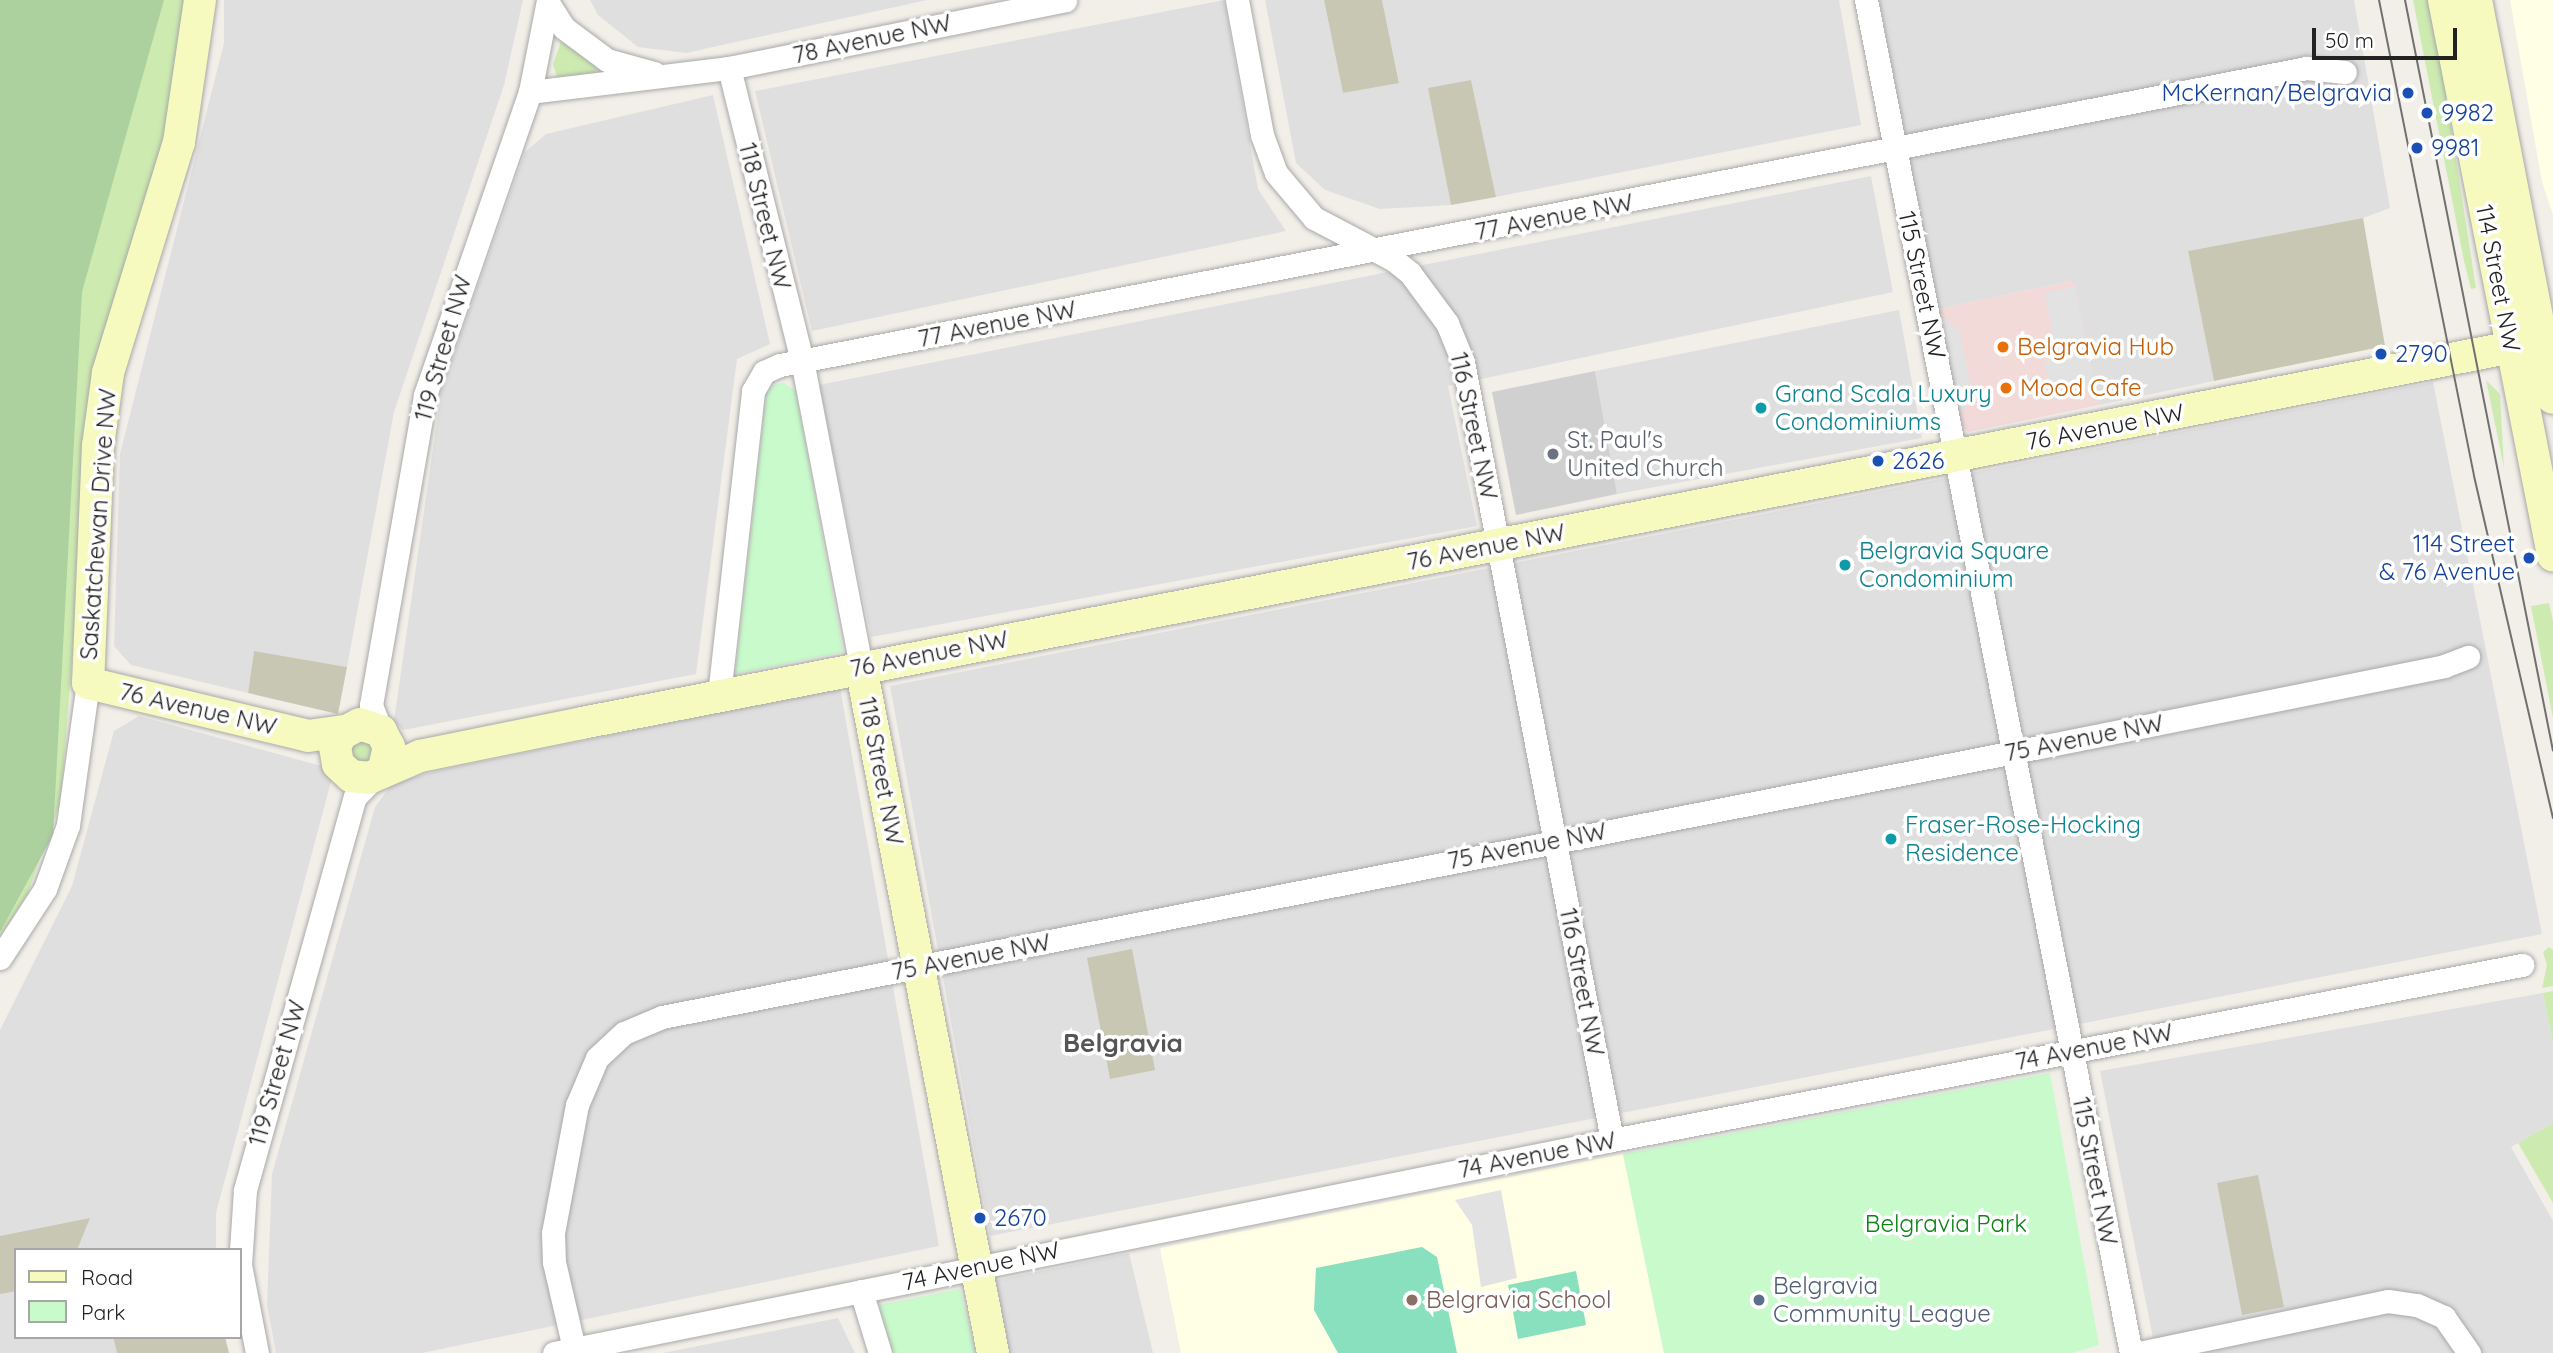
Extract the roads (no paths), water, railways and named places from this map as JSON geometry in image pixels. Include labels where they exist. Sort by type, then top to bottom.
[{"type":"street","name":"Saskatchewan Drive NW","points":[[0,957],[45,889],[68,825],[88,684],[99,446],[108,373],[179,142],[200,0]]},
{"type":"street","name":"78 Avenue NW","points":[[530,92],[729,68],[1065,0]]},
{"type":"street","name":"116 Street NW","points":[[1237,0],[1262,135],[1276,173],[1314,218],[1394,260],[1424,289],[1456,342],[1499,544],[1612,1140]]},
{"type":"street","name":"115 Street NW","points":[[1866,0],[2016,752],[2071,1051],[2131,1353]]},
{"type":"street","name":"114 Street NW","points":[[2444,0],[2535,343],[2553,398]]},
{"type":"street","name":"114 Street NW","points":[[2476,0],[2535,343],[2553,555]]},
{"type":"street","name":"78 Avenue NW","points":[[548,1],[564,28],[607,60],[678,76]]},
{"type":"street","name":"119 Street NW","points":[[241,1248],[245,1190],[346,777],[371,739],[425,396],[530,92],[548,1]]},
{"type":"street","name":"118 Street NW","points":[[729,68],[802,360],[993,1353]]},
{"type":"street","name":"77 Avenue NW","points":[[719,695],[753,391],[764,372],[802,360],[1378,251],[2306,68],[2345,72]]},
{"type":"street","name":"76 Avenue NW","points":[[88,684],[308,736],[371,739],[420,757],[861,667],[2535,343]]},
{"type":"street","name":"75 Avenue NW","points":[[567,1352],[554,1262],[553,1233],[577,1105],[597,1058],[624,1032],[662,1017],[1555,840],[2016,752],[2444,666],[2468,657]]},
{"type":"street","name":"76 Avenue NW","points":[[308,736],[346,777]]},
{"type":"street","points":[[346,777],[335,747],[371,739]]},
{"type":"street","name":"74 Avenue NW","points":[[567,1352],[977,1266],[1612,1140],[2522,965]]},
{"type":"street","name":"119 Street NW","points":[[242,1275],[257,1353]]},
{"type":"street","points":[[861,1291],[880,1353]]},
{"type":"street","points":[[2138,1353],[2388,1301],[2417,1305],[2444,1317],[2469,1353]]},
{"type":"tram line","points":[[2379,0],[2474,476],[2553,818]]},
{"type":"tram line","points":[[2405,0],[2553,751]]},
{"type":"place","name":"McKernan/Belgravia","points":[[2408,93]]},
{"type":"place","name":"9982","points":[[2427,113]]},
{"type":"place","name":"9981","points":[[2417,148]]},
{"type":"place","name":"Belgravia Hub","points":[[2003,347]]},
{"type":"place","name":"2790","points":[[2381,354]]},
{"type":"place","name":"Mood Cafe","points":[[2006,388]]},
{"type":"place","name":"Grand Scala Luxury Condominiums","points":[[1761,408]]},
{"type":"place","name":"St. Paul's United Church","points":[[1553,454]]},
{"type":"place","name":"2626","points":[[1878,461]]},
{"type":"place","name":"114 Street & 76 Avenue","points":[[2529,558]]},
{"type":"place","name":"Belgravia Square Condominium","points":[[1845,565]]},
{"type":"place","name":"Fraser-Rose-Hocking Residence","points":[[1891,839]]},
{"type":"place","name":"2670","points":[[980,1218]]},
{"type":"place","name":"Belgravia School","points":[[1412,1300]]},
{"type":"place","name":"Belgravia Community League","points":[[1759,1300]]},
{"type":"district","name":"Belgravia","points":[[1123,1043]]},
{"type":"park label","name":"Belgravia Park","points":[[1946,1224]]}]
